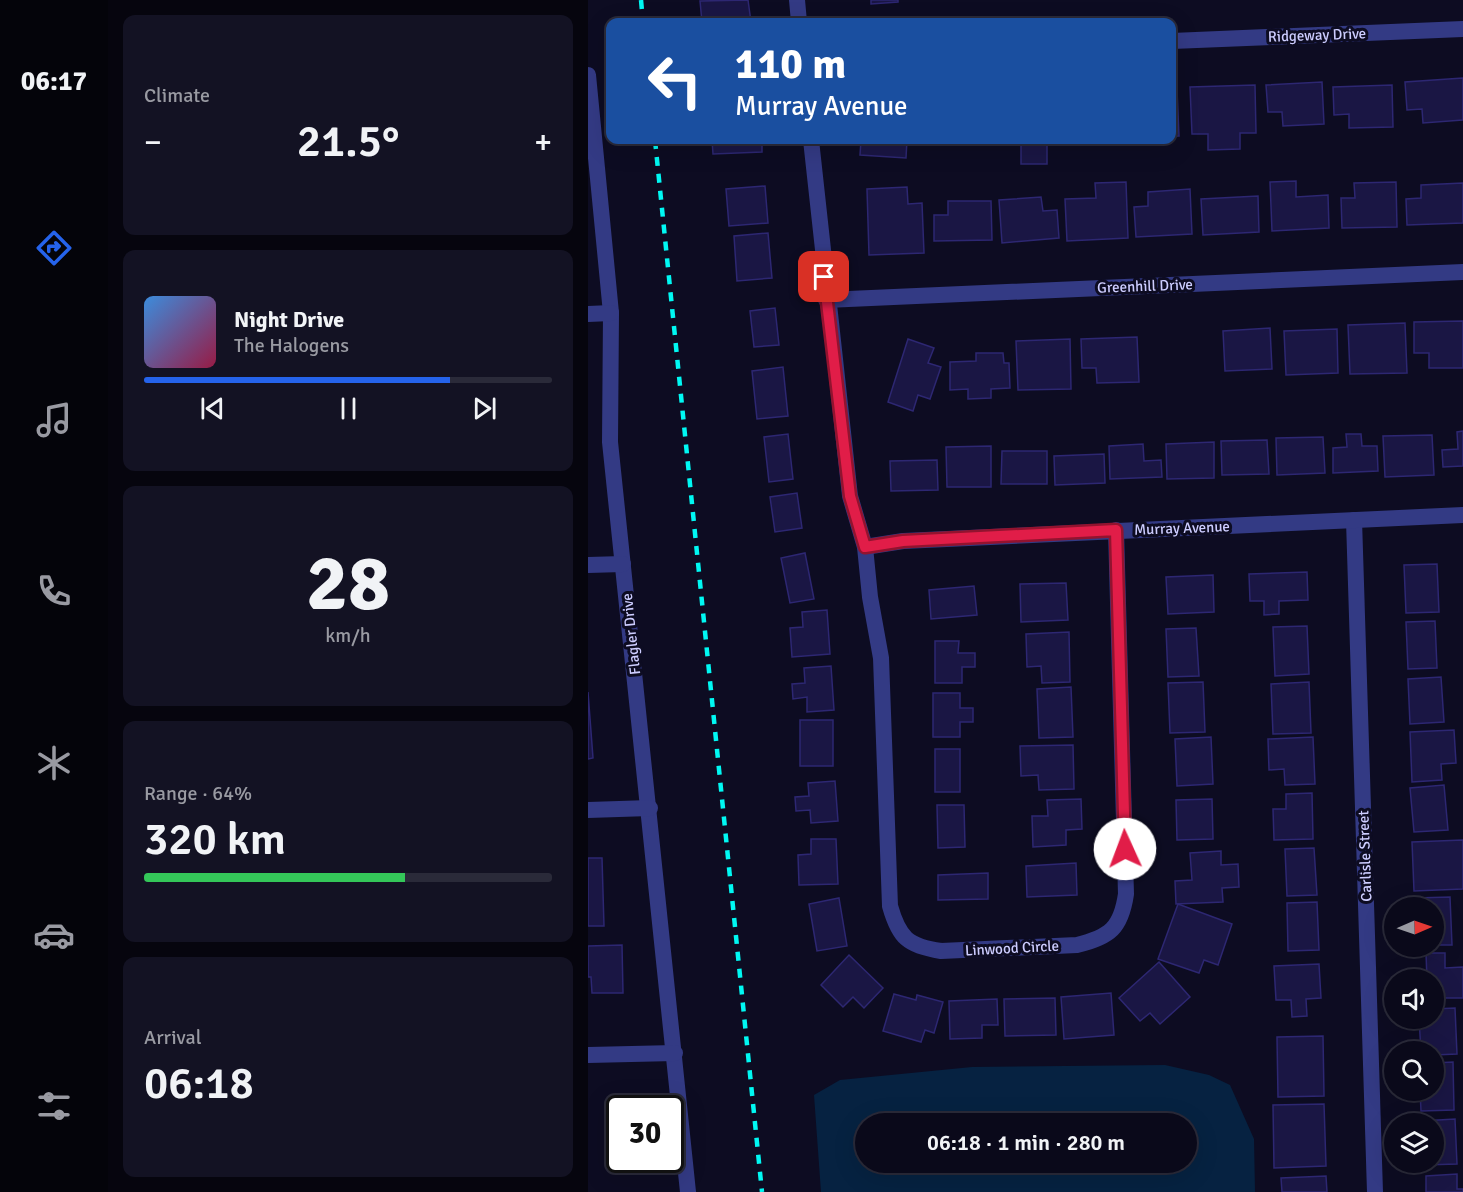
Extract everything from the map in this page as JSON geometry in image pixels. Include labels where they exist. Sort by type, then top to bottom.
[{"type":"street","points":[[797,0],[799,18]]},
{"type":"street","name":"Ridgeway Drive","points":[[1176,41],[1463,29]]},
{"type":"street","name":"Flagler Drive","points":[[588,75],[611,313],[610,442],[650,808],[688,1192]]},
{"type":"street","name":"Linwood Circle","points":[[811,144],[826,300],[850,496],[865,547],[870,597],[881,658],[890,906],[896,926],[907,941],[922,949],[941,951],[1077,945],[1097,940],[1113,929],[1123,914],[1126,894],[1116,530]]},
{"type":"street","name":"Greenhill Drive","points":[[826,300],[1463,272]]},
{"type":"street","points":[[588,314],[611,313]]},
{"type":"street","name":"Murray Avenue","points":[[865,547],[903,541],[1463,515]]},
{"type":"street","name":"Carlisle Street","points":[[1354,520],[1375,1192]]},
{"type":"street","points":[[588,566],[623,564]]},
{"type":"street","points":[[588,810],[650,808]]},
{"type":"street","points":[[588,1055],[675,1053]]},
{"type":"water","points":[[1165,1065],[1209,1075],[1230,1085],[1254,1139],[1255,1192],[821,1192],[814,1095],[840,1080],[972,1067]]},
{"type":"building","points":[[748,0],[750,18],[702,18],[700,1]]},
{"type":"building","points":[[871,0],[898,0],[898,2],[871,4]]},
{"type":"building","points":[[1463,78],[1463,120],[1423,123],[1422,109],[1407,110],[1405,82]]},
{"type":"building","points":[[1322,82],[1324,124],[1283,126],[1282,112],[1268,112],[1266,85]]},
{"type":"building","points":[[1255,85],[1256,133],[1240,133],[1240,149],[1208,150],[1208,134],[1192,134],[1190,87]]},
{"type":"building","points":[[1392,85],[1393,127],[1349,128],[1349,114],[1334,115],[1333,87]]},
{"type":"building","points":[[1176,90],[1177,90],[1179,136],[1176,136]]},
{"type":"building","points":[[712,144],[762,144],[762,152],[713,154]]},
{"type":"building","points":[[861,144],[907,144],[906,158],[860,155]]},
{"type":"building","points":[[1021,144],[1047,144],[1047,164],[1021,164]]},
{"type":"building","points":[[1296,181],[1296,197],[1328,195],[1329,228],[1272,231],[1270,182]]},
{"type":"building","points":[[1126,182],[1128,238],[1067,241],[1065,199],[1096,198],[1095,183]]},
{"type":"building","points":[[1396,182],[1397,227],[1342,228],[1341,198],[1355,198],[1354,183]]},
{"type":"building","points":[[1463,183],[1463,223],[1407,225],[1406,199],[1421,198],[1421,185]]},
{"type":"building","points":[[765,186],[768,223],[729,226],[726,189]]},
{"type":"building","points":[[907,187],[908,204],[922,203],[924,253],[869,255],[867,189]]},
{"type":"building","points":[[1190,189],[1192,234],[1136,237],[1134,207],[1148,206],[1148,192]]},
{"type":"building","points":[[1258,196],[1259,232],[1203,235],[1201,199]]},
{"type":"building","points":[[1041,197],[1043,211],[1057,210],[1059,238],[1002,243],[999,200]]},
{"type":"building","points":[[948,201],[991,201],[992,240],[934,241],[934,215],[948,215]]},
{"type":"building","points":[[768,233],[772,278],[737,281],[734,236]]},
{"type":"building","points":[[775,308],[779,345],[754,347],[750,311]]},
{"type":"building","points":[[1463,321],[1463,368],[1429,368],[1429,353],[1414,353],[1414,322]]},
{"type":"building","points":[[1405,323],[1407,373],[1350,374],[1348,325]]},
{"type":"building","points":[[1270,328],[1272,369],[1225,371],[1223,331]]},
{"type":"building","points":[[1337,329],[1338,373],[1286,375],[1284,331]]},
{"type":"building","points":[[1137,337],[1139,382],[1097,383],[1096,368],[1082,368],[1081,339]]},
{"type":"building","points":[[908,339],[934,348],[928,363],[941,367],[930,399],[918,395],[913,411],[888,402]]},
{"type":"building","points":[[1070,339],[1071,389],[1018,390],[1016,341]]},
{"type":"building","points":[[976,353],[1003,353],[1004,363],[1009,363],[1010,388],[991,389],[991,398],[968,399],[968,389],[950,390],[950,362],[976,361]]},
{"type":"building","points":[[783,367],[788,416],[757,419],[752,371]]},
{"type":"building","points":[[1463,431],[1463,466],[1443,467],[1442,450],[1458,449],[1457,432]]},
{"type":"building","points":[[788,434],[793,479],[769,482],[764,437]]},
{"type":"building","points":[[1346,434],[1361,434],[1362,446],[1377,446],[1378,471],[1333,473],[1333,448],[1347,447]]},
{"type":"building","points":[[1432,435],[1434,475],[1385,477],[1383,436]]},
{"type":"building","points":[[1323,437],[1325,473],[1277,475],[1276,438]]},
{"type":"building","points":[[1267,440],[1269,474],[1222,475],[1221,441]]},
{"type":"building","points":[[1214,442],[1214,478],[1167,479],[1166,444]]},
{"type":"building","points":[[1143,444],[1144,461],[1161,460],[1162,477],[1110,479],[1109,446]]},
{"type":"building","points":[[991,446],[991,487],[947,487],[946,447]]},
{"type":"building","points":[[1002,451],[1047,451],[1047,484],[1001,484]]},
{"type":"building","points":[[1104,454],[1105,483],[1055,485],[1054,456]]},
{"type":"building","points":[[937,460],[938,490],[891,491],[890,461]]},
{"type":"building","points":[[797,493],[802,528],[775,532],[770,497]]},
{"type":"building","points":[[805,553],[814,599],[790,603],[781,558]]},
{"type":"building","points":[[1437,564],[1439,612],[1406,613],[1404,565]]},
{"type":"building","points":[[1307,572],[1308,600],[1279,601],[1279,614],[1264,615],[1264,601],[1250,601],[1249,574]]},
{"type":"building","points":[[1213,575],[1214,612],[1168,614],[1166,577]]},
{"type":"building","points":[[1066,583],[1068,620],[1021,622],[1020,584]]},
{"type":"building","points":[[974,586],[977,615],[931,619],[929,590]]},
{"type":"building","points":[[827,610],[830,654],[792,657],[790,628],[803,627],[802,612]]},
{"type":"building","points":[[1435,621],[1437,668],[1408,669],[1406,622]]},
{"type":"building","points":[[1307,626],[1309,674],[1275,676],[1273,627]]},
{"type":"building","points":[[1196,628],[1199,676],[1168,677],[1166,629]]},
{"type":"building","points":[[1069,632],[1070,682],[1042,683],[1041,666],[1027,667],[1026,634]]},
{"type":"building","points":[[935,641],[959,641],[958,653],[975,653],[975,667],[962,667],[962,683],[935,683]]},
{"type":"building","points":[[831,666],[834,710],[807,712],[807,697],[793,699],[792,684],[805,683],[804,668]]},
{"type":"building","points":[[1441,677],[1444,722],[1410,724],[1408,679]]},
{"type":"building","points":[[1203,682],[1205,732],[1170,733],[1168,683]]},
{"type":"building","points":[[1309,682],[1311,733],[1273,734],[1271,684]]},
{"type":"building","points":[[1071,687],[1073,737],[1039,738],[1037,689]]},
{"type":"building","points":[[588,692],[593,758],[588,759]]},
{"type":"building","points":[[933,693],[960,693],[960,708],[973,708],[973,722],[960,722],[960,737],[933,737]]},
{"type":"building","points":[[800,720],[833,720],[833,766],[800,766]]},
{"type":"building","points":[[1454,730],[1456,763],[1441,764],[1442,780],[1412,782],[1410,732]]},
{"type":"building","points":[[1211,737],[1213,784],[1177,786],[1175,739]]},
{"type":"building","points":[[1313,737],[1315,784],[1285,785],[1284,769],[1269,770],[1268,739]]},
{"type":"building","points":[[1073,745],[1074,789],[1039,790],[1038,775],[1021,776],[1020,746]]},
{"type":"building","points":[[935,749],[960,749],[960,792],[935,792]]},
{"type":"building","points":[[835,781],[838,821],[811,823],[810,810],[796,811],[795,797],[809,796],[808,783]]},
{"type":"building","points":[[1444,785],[1448,830],[1414,832],[1410,788]]},
{"type":"building","points":[[1312,793],[1313,839],[1274,840],[1273,809],[1286,809],[1286,794]]},
{"type":"building","points":[[1081,799],[1082,829],[1066,830],[1066,845],[1033,847],[1032,816],[1048,816],[1047,800]]},
{"type":"building","points":[[1212,799],[1213,839],[1177,840],[1176,800]]},
{"type":"building","points":[[937,805],[964,805],[965,847],[938,848]]},
{"type":"building","points":[[811,839],[836,839],[838,884],[799,885],[798,855],[811,854]]},
{"type":"building","points":[[1463,840],[1463,889],[1414,891],[1412,842]]},
{"type":"building","points":[[1314,848],[1317,895],[1287,896],[1285,849]]},
{"type":"building","points":[[1221,851],[1221,865],[1238,864],[1239,887],[1222,888],[1223,902],[1176,904],[1175,881],[1192,880],[1190,853]]},
{"type":"building","points":[[588,858],[602,858],[604,926],[588,926]]},
{"type":"building","points":[[1076,863],[1077,895],[1027,897],[1026,866]]},
{"type":"building","points":[[988,873],[988,899],[938,900],[938,875]]},
{"type":"building","points":[[1444,897],[1450,897],[1452,945],[1444,945]]},
{"type":"building","points":[[839,898],[847,946],[817,951],[809,904]]},
{"type":"building","points":[[1317,902],[1319,950],[1288,951],[1287,903]]},
{"type":"building","points":[[1178,904],[1232,924],[1218,965],[1204,960],[1199,973],[1158,959]]},
{"type":"building","points":[[622,945],[623,993],[592,993],[591,977],[588,977],[588,946]]},
{"type":"building","points":[[1444,953],[1445,968],[1463,967],[1463,998],[1444,998],[1444,969],[1427,969],[1426,957],[1444,957]]},
{"type":"building","points":[[849,955],[883,988],[864,1008],[853,997],[843,1007],[821,985]]},
{"type":"building","points":[[1159,962],[1190,997],[1160,1024],[1150,1013],[1140,1021],[1119,998]]},
{"type":"building","points":[[1319,964],[1321,998],[1306,999],[1307,1016],[1292,1017],[1291,1000],[1276,1000],[1274,966]]},
{"type":"building","points":[[1111,993],[1114,1035],[1064,1039],[1061,997]]},
{"type":"building","points":[[894,994],[916,1000],[917,995],[943,1002],[934,1033],[925,1030],[921,1042],[883,1031]]},
{"type":"building","points":[[1055,998],[1056,1035],[1005,1036],[1004,999]]},
{"type":"building","points":[[997,999],[998,1025],[982,1025],[982,1038],[950,1039],[949,1001]]},
{"type":"building","points":[[1455,1008],[1457,1054],[1444,1055],[1444,1041],[1420,1041],[1420,1029],[1444,1029],[1444,1009]]},
{"type":"building","points":[[1323,1036],[1324,1096],[1278,1097],[1277,1037]]},
{"type":"building","points":[[1444,1062],[1453,1062],[1454,1110],[1421,1111],[1421,1101],[1444,1101]]},
{"type":"building","points":[[1324,1104],[1326,1166],[1274,1168],[1273,1105]]},
{"type":"building","points":[[1455,1119],[1457,1164],[1444,1164],[1444,1120]]},
{"type":"building","points":[[1457,1174],[1457,1189],[1463,1189],[1463,1192],[1426,1192],[1426,1176]]},
{"type":"building","points":[[1326,1176],[1327,1192],[1282,1192],[1281,1178]]},
{"type":"railway","points":[[641,0],[643,18]]},
{"type":"railway","points":[[655,144],[762,1192]]},
{"type":"route","points":[[824,277],[850,496],[865,547],[903,541],[1116,530],[1125,849]]}]
